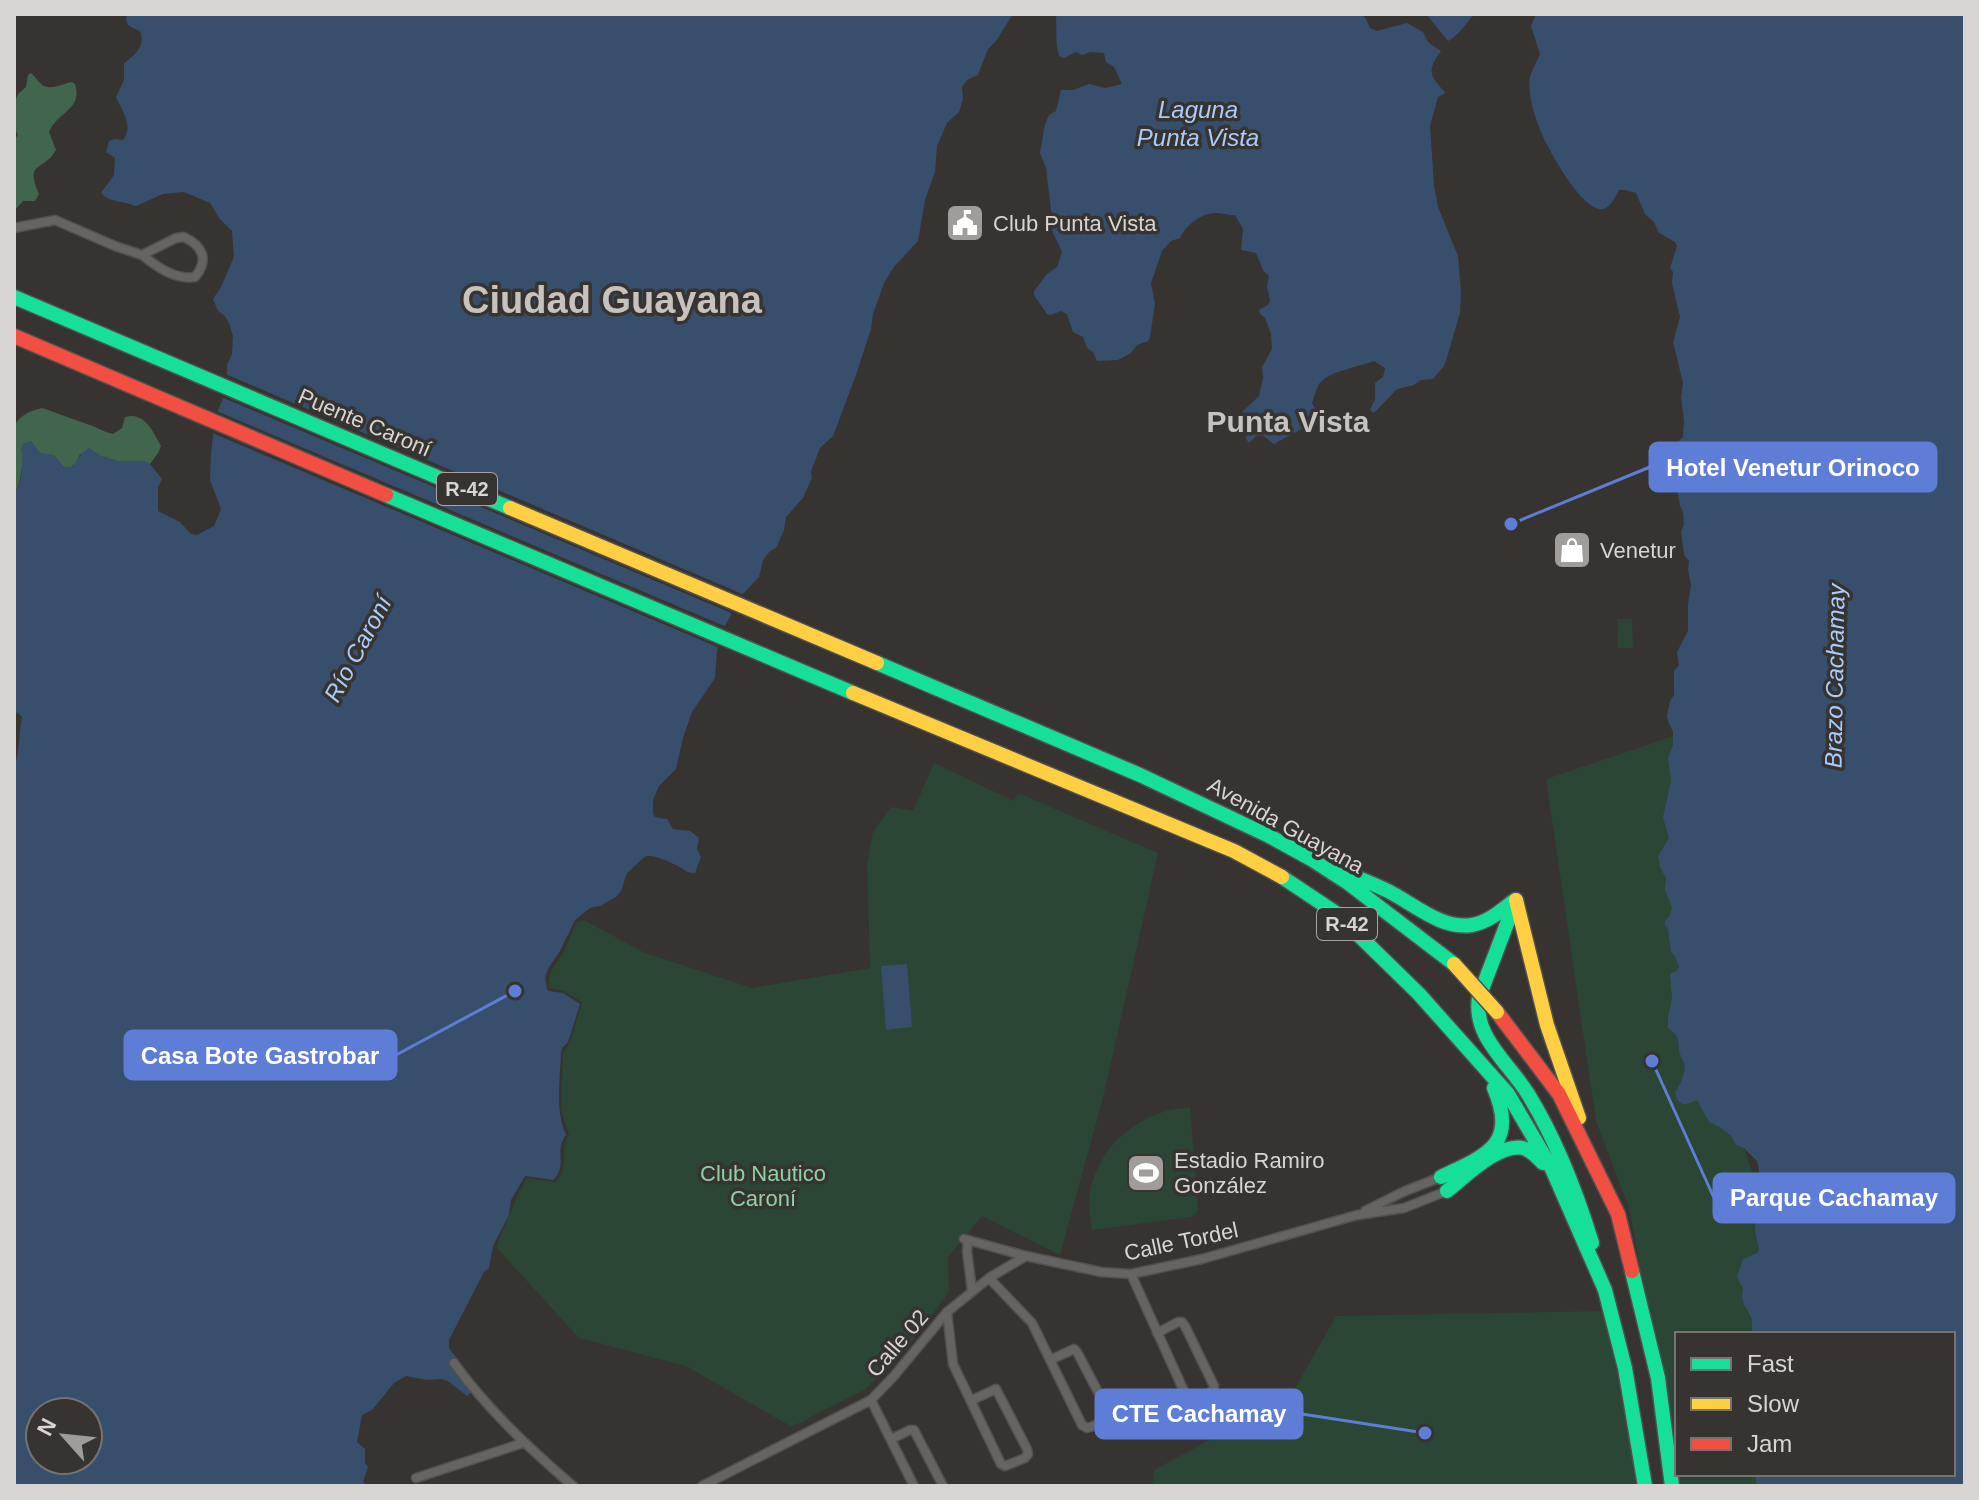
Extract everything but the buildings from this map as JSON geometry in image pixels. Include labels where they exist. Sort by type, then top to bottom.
[{"type":"main road","name":"Puente Caroní","points":[[14,297],[771,617]]},
{"type":"main road","name":"R-42","points":[[14,336],[755,652],[1170,823],[1234,851],[1284,878],[1336,913],[1419,994],[1508,1094],[1552,1169],[1605,1290],[1625,1368],[1645,1486]]},
{"type":"main road","name":"Avenida Guayana","points":[[771,617],[1244,822],[1312,860],[1364,894],[1454,964],[1497,1012],[1559,1094],[1618,1214],[1658,1378],[1672,1486]]},
{"type":"main road","points":[[1312,860],[1395,894],[1435,918],[1455,925],[1473,925],[1516,900]]},
{"type":"main road","points":[[1516,900],[1547,1025],[1586,1137],[1618,1214]]},
{"type":"main road","points":[[1516,900],[1478,1002],[1478,1022],[1551,1136],[1581,1202],[1605,1290]]},
{"type":"main road","points":[[1444,1184],[1481,1158],[1500,1137],[1505,1125],[1501,1100],[1481,1063]]},
{"type":"main road","points":[[1444,1184],[1502,1150],[1524,1148],[1544,1164],[1564,1198]]},
{"type":"street","points":[[14,228],[55,220],[142,255],[169,272],[188,278],[195,277],[202,264],[199,248],[184,237],[142,255]]},
{"type":"street","name":"Calle Tordel","points":[[1357,1215],[1405,1191],[1444,1184]]},
{"type":"street","name":"Calle Tordel","points":[[972,1290],[966,1240],[1101,1272],[1131,1274],[1202,1259],[1357,1215],[1404,1208],[1444,1184]]},
{"type":"street","name":"Calle 02","points":[[702,1486],[871,1400],[947,1312],[972,1290],[1026,1256]]},
{"type":"street","points":[[1131,1274],[1157,1333],[1188,1400],[1195,1401],[1210,1393],[1214,1386],[1182,1322],[1157,1333]]},
{"type":"street","points":[[989,1278],[1032,1323],[1050,1360],[1082,1425],[1087,1428],[1106,1419],[1107,1409],[1077,1352],[1069,1350],[1050,1360]]},
{"type":"street","points":[[947,1312],[953,1364],[1001,1464],[1005,1466],[1025,1458],[1027,1449],[996,1389],[972,1400]]},
{"type":"street","points":[[454,1363],[486,1404],[523,1443],[573,1486]]},
{"type":"street","points":[[871,1400],[914,1486]]},
{"type":"street","points":[[891,1439],[914,1430],[943,1486]]},
{"type":"street","points":[[416,1478],[523,1443]]},
{"type":"green space","points":[[31,73],[47,87],[72,82],[77,93],[73,105],[49,132],[56,150],[35,171],[39,194],[35,201],[23,201],[14,211],[14,140],[18,135],[14,127],[14,103],[26,87]]},
{"type":"green space","points":[[42,408],[113,434],[122,428],[125,417],[138,417],[155,434],[161,446],[150,464],[80,454],[71,467],[64,467],[53,455],[24,460],[14,495],[14,426],[26,414]]},
{"type":"green space","points":[[1617,619],[1632,619],[1633,648],[1618,648]]},
{"type":"green space","points":[[1688,731],[1698,1001],[1774,1242],[1772,1332],[1675,1332],[1675,1457],[1629,1208],[1596,1121],[1546,779]]},
{"type":"green space","name":"Club Nautico Caroní","points":[[934,763],[1014,801],[1018,793],[1158,853],[1104,1094],[1060,1255],[982,1216],[948,1257],[949,1292],[905,1351],[864,1390],[792,1427],[686,1366],[579,1338],[496,1247],[527,1178],[556,1182],[563,1171],[569,1134],[561,1110],[563,1053],[570,1042],[582,1002],[564,991],[549,988],[549,978],[577,922],[584,920],[645,953],[752,988],[870,968],[867,864],[873,832],[891,807],[913,811]]},
{"type":"green space","name":"Estadio Ramiro González","points":[[1190,1107],[1196,1214],[1092,1230],[1089,1208],[1091,1189],[1101,1161],[1110,1148],[1132,1127],[1146,1119]]},
{"type":"green space","points":[[1606,1311],[1637,1486],[1152,1486],[1154,1470],[1290,1397],[1336,1316]]},
{"type":"green space","points":[[1678,1476],[1795,1476],[1800,1486],[1680,1486]]},
{"type":"water","name":"Río Caroní","points":[[127,14],[1013,14],[988,49],[978,75],[967,80],[962,87],[963,99],[959,112],[947,123],[937,146],[935,172],[925,200],[918,241],[884,283],[856,375],[833,436],[820,448],[811,471],[812,478],[803,498],[786,517],[776,548],[763,560],[759,577],[740,597],[723,630],[717,651],[715,678],[692,712],[676,769],[659,786],[653,800],[655,817],[667,819],[673,829],[690,831],[699,838],[697,849],[701,857],[695,873],[661,859],[645,857],[627,873],[616,897],[590,908],[575,920],[549,967],[545,978],[547,989],[563,993],[580,1004],[568,1042],[561,1053],[559,1105],[566,1135],[562,1141],[560,1169],[553,1180],[525,1176],[511,1200],[509,1215],[493,1246],[489,1268],[484,1272],[449,1340],[449,1348],[478,1386],[467,1396],[441,1379],[406,1376],[394,1383],[372,1410],[362,1415],[357,1442],[365,1449],[368,1467],[363,1482],[367,1486],[14,1486],[14,767],[22,717],[14,712],[14,495],[22,472],[21,449],[24,443],[31,441],[40,453],[53,455],[64,467],[72,467],[89,448],[117,461],[150,464],[162,479],[158,487],[158,511],[180,522],[191,534],[197,535],[214,526],[221,509],[210,480],[211,453],[233,336],[229,323],[218,311],[213,299],[234,257],[232,231],[210,203],[184,192],[163,194],[136,206],[101,193],[114,175],[115,158],[106,152],[109,141],[123,140],[126,135],[126,118],[116,97],[124,80],[124,63],[142,41],[140,31],[126,21]]},
{"type":"water","name":"Laguna Punta Vista","points":[[1052,14],[1362,14],[1370,28],[1377,31],[1407,23],[1423,32],[1428,42],[1441,51],[1432,68],[1433,77],[1445,92],[1438,97],[1430,126],[1434,185],[1438,207],[1458,256],[1461,292],[1460,313],[1446,361],[1433,379],[1397,389],[1374,413],[1370,410],[1375,399],[1375,383],[1383,377],[1385,368],[1374,361],[1344,370],[1319,384],[1312,403],[1326,432],[1309,425],[1274,444],[1264,436],[1256,436],[1249,443],[1242,412],[1259,396],[1262,367],[1272,349],[1271,334],[1259,310],[1270,301],[1269,276],[1256,253],[1241,250],[1243,229],[1235,215],[1216,213],[1200,217],[1162,251],[1151,283],[1155,304],[1150,337],[1118,360],[1097,361],[1083,337],[1073,332],[1067,314],[1061,311],[1047,314],[1034,291],[1057,267],[1062,252],[1052,231],[1054,221],[1046,168],[1040,153],[1045,124],[1049,115],[1056,111],[1061,90],[1073,90],[1089,84],[1105,88],[1122,84],[1114,67],[1106,62],[1104,53],[1082,55],[1076,52],[1064,58],[1059,56],[1056,15]]},
{"type":"water","points":[[1426,14],[1474,14],[1448,41]]},
{"type":"water","name":"Brazo Cachamay","points":[[1536,14],[1965,14],[1965,1486],[1757,1486],[1755,1476],[1955,1476],[1955,1332],[1752,1332],[1752,1320],[1743,1302],[1743,1289],[1737,1277],[1743,1259],[1759,1249],[1756,1218],[1763,1197],[1757,1161],[1744,1148],[1736,1145],[1720,1127],[1709,1122],[1697,1100],[1683,1104],[1679,1101],[1675,1093],[1685,1066],[1677,1038],[1668,1028],[1672,998],[1670,974],[1679,967],[1671,952],[1665,925],[1672,907],[1658,856],[1669,838],[1663,817],[1671,781],[1668,758],[1673,745],[1673,732],[1667,715],[1674,695],[1674,671],[1679,665],[1677,652],[1688,631],[1691,585],[1689,561],[1684,555],[1681,531],[1683,512],[1669,468],[1672,448],[1683,437],[1684,421],[1683,383],[1673,342],[1680,317],[1670,268],[1677,246],[1659,233],[1654,222],[1645,214],[1636,193],[1619,190],[1608,206],[1603,209],[1594,207],[1575,189],[1556,161],[1539,127],[1530,96],[1530,77],[1540,54],[1531,26]]},
{"type":"water","points":[[907,964],[912,1027],[886,1030],[881,966]]},
{"type":"pier","points":[[223,373],[747,596],[736,615],[219,396]]},
{"type":"pier","points":[[214,410],[729,628],[722,649],[210,432]]},
{"type":"traffic: fast","points":[[14,297],[510,508]]},
{"type":"traffic: fast","points":[[386,495],[853,693]]},
{"type":"traffic: fast","points":[[877,663],[1140,775],[1269,836],[1348,883],[1454,964]]},
{"type":"traffic: fast","points":[[1340,871],[1386,890],[1438,920],[1461,925],[1484,921],[1515,900]]},
{"type":"traffic: fast","points":[[1282,877],[1336,913],[1419,994],[1508,1094],[1552,1169],[1605,1290],[1625,1368],[1645,1486]]},
{"type":"traffic: fast","points":[[1516,900],[1479,997],[1480,1020],[1489,1042],[1523,1086],[1548,1130],[1572,1185],[1592,1243]]},
{"type":"traffic: fast","points":[[1441,1177],[1472,1162],[1494,1146],[1502,1123],[1494,1088]]},
{"type":"traffic: fast","points":[[1447,1191],[1482,1162],[1513,1148],[1523,1148],[1543,1163]]},
{"type":"traffic: fast","points":[[1632,1271],[1658,1378],[1672,1486]]},
{"type":"traffic: slow","points":[[510,508],[877,663]]},
{"type":"traffic: slow","points":[[853,693],[1234,851],[1282,877]]},
{"type":"traffic: slow","points":[[1516,900],[1547,1025],[1579,1118]]},
{"type":"traffic: slow","points":[[1454,964],[1497,1012]]},
{"type":"traffic: jam","points":[[14,336],[386,495]]},
{"type":"traffic: jam","points":[[1497,1012],[1559,1094],[1618,1214],[1632,1271]]},
{"type":"place","name":"Club Punta Vista","points":[[965,223]]},
{"type":"place","name":"Hotel Venetur Orinoco","points":[[1511,524]]},
{"type":"place","name":"Venetur","points":[[1572,550]]},
{"type":"place","name":"Casa Bote Gastrobar","points":[[515,991]]},
{"type":"place","name":"Parque Cachamay","points":[[1652,1061]]},
{"type":"place","name":"Estadio Ramiro González","points":[[1146,1173]]},
{"type":"place","name":"CTE Cachamay","points":[[1425,1433]]},
{"type":"district","name":"Ciudad Guayana","points":[[612,300]]},
{"type":"district","name":"Punta Vista","points":[[1288,422]]}]
